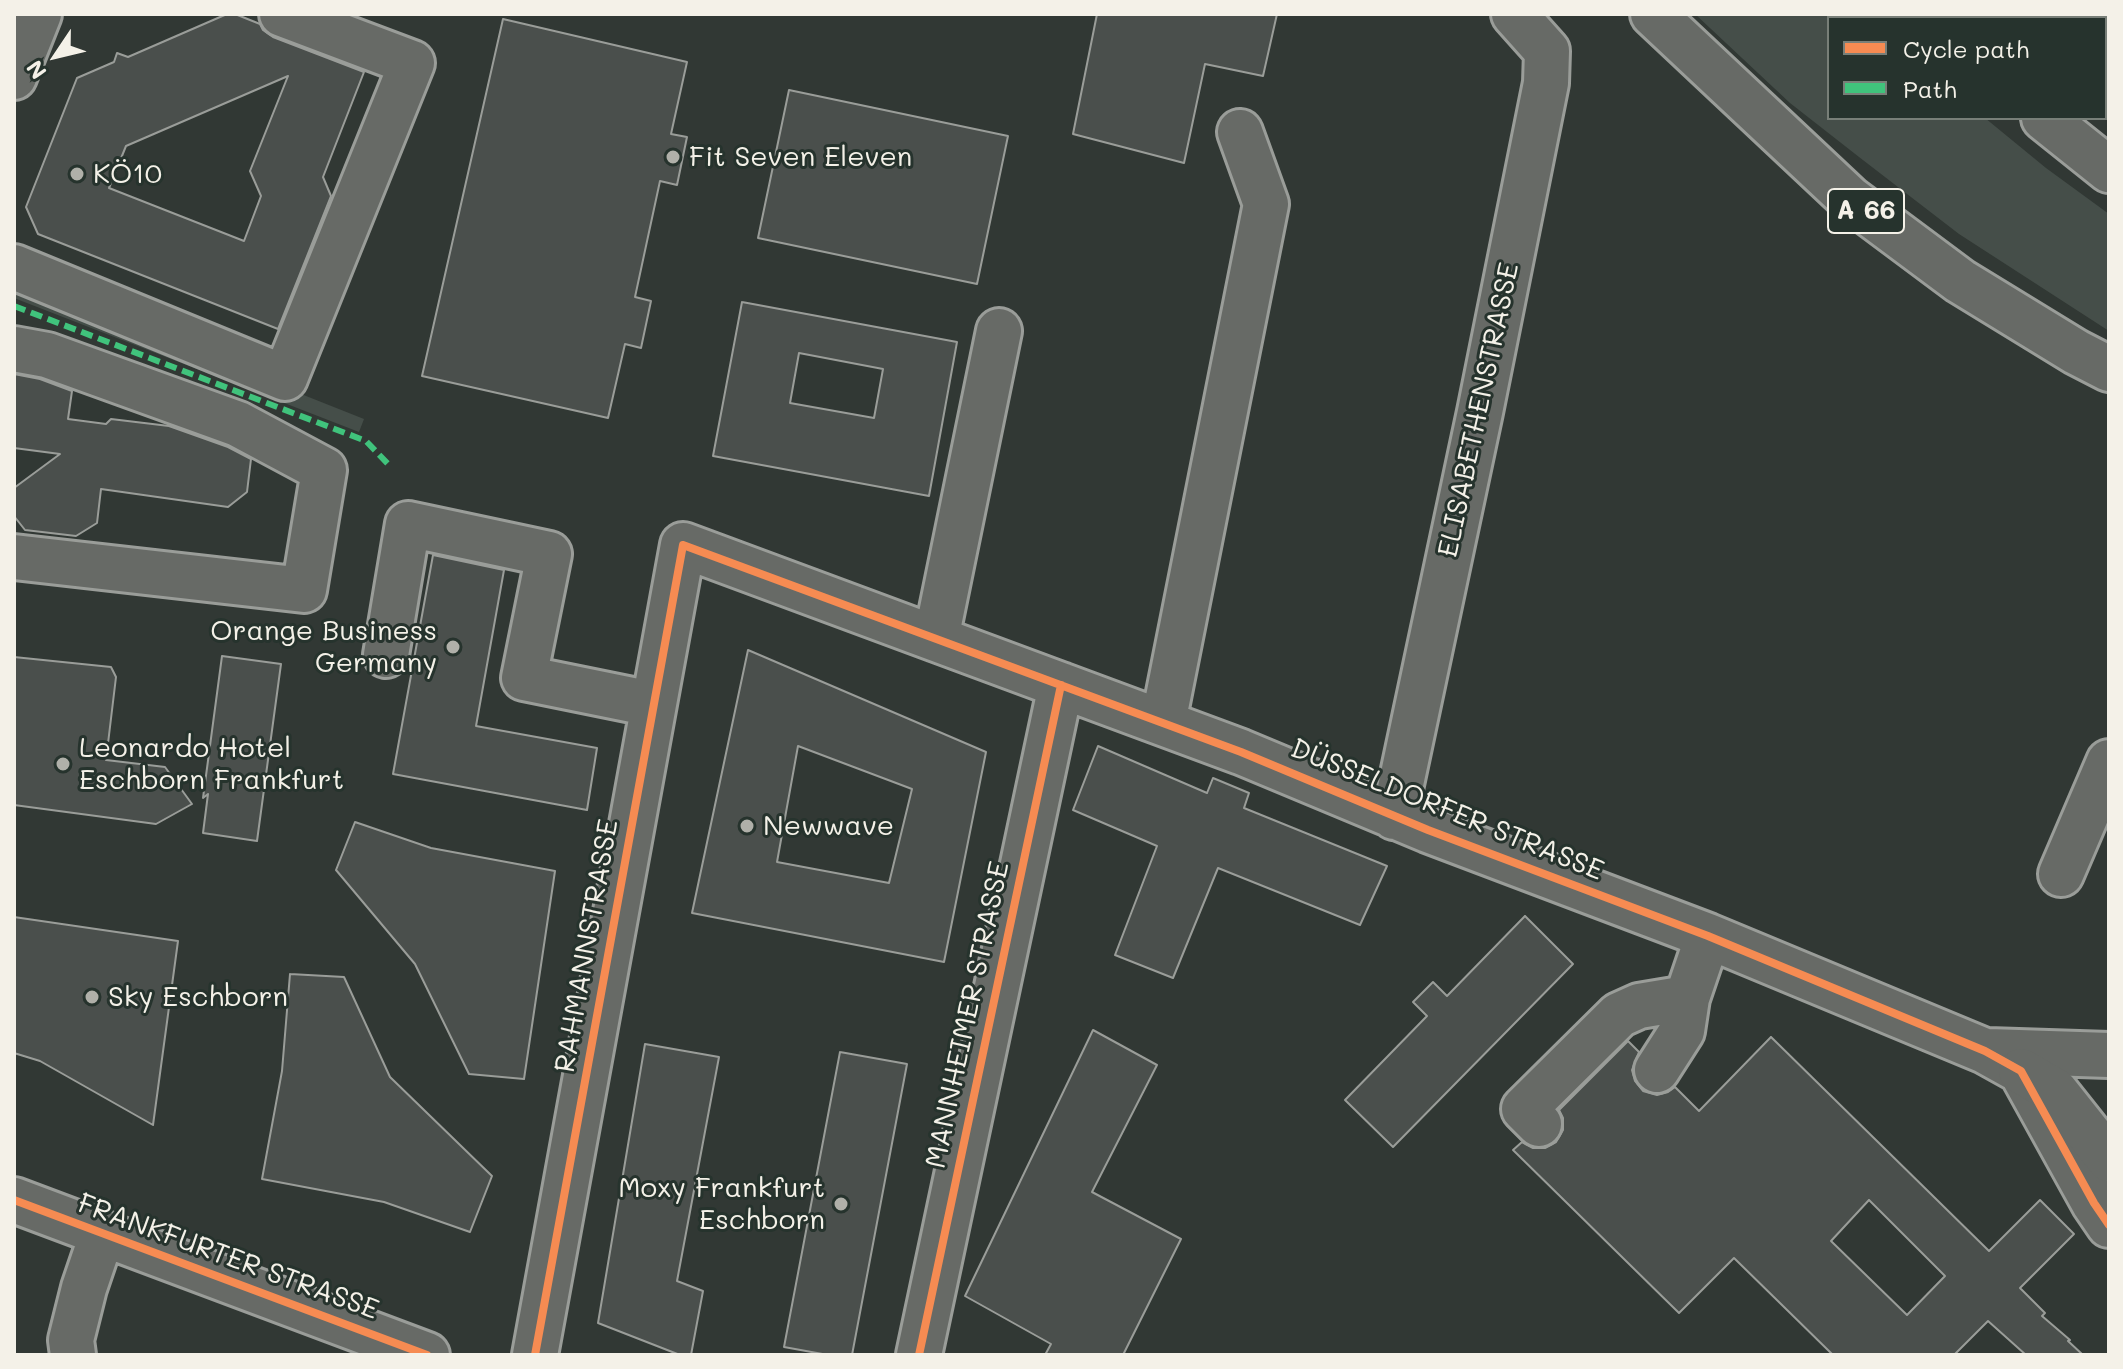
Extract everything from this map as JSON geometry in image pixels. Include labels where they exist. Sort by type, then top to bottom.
[{"type":"main road","points":[[14,77],[39,14]]},
{"type":"main road","points":[[14,267],[285,378],[412,63],[282,14]]},
{"type":"main road","name":"ELISABETHENSTRASSE","points":[[1394,817],[1546,83],[1547,51],[1514,14]]},
{"type":"main road","name":"A 66","points":[[1653,14],[1850,199],[1960,281],[2109,369]]},
{"type":"main road","points":[[2046,120],[2109,170]]},
{"type":"main road","points":[[1163,723],[1266,204],[1240,132]]},
{"type":"main road","points":[[936,639],[999,331]]},
{"type":"main road","points":[[14,349],[47,355],[238,424],[324,470],[304,590],[14,557]]},
{"type":"main road","points":[[386,655],[408,524],[549,554],[524,678],[652,704]]},
{"type":"main road","name":"DÜSSELDORFER STRASSE","points":[[683,545],[1306,778],[1394,817],[1708,936],[2003,1061]]},
{"type":"main road","name":"RAHMANNSTRASSE","points":[[535,1355],[683,545]]},
{"type":"main road","name":"MANNHEIMER STRASSE","points":[[919,1355],[1061,685]]},
{"type":"main road","points":[[2061,874],[2109,762]]},
{"type":"main road","points":[[1657,1070],[1682,1031],[1687,998],[1708,936]]},
{"type":"main road","points":[[1539,1124],[1524,1109],[1619,1015],[1639,1006],[1687,998]]},
{"type":"main road","points":[[2003,1061],[2109,1055]]},
{"type":"main road","points":[[2003,1061],[2055,1091],[2109,1159]]},
{"type":"main road","points":[[2003,1061],[2109,1225]]},
{"type":"main road","name":"FRANKFURTER STRASSE","points":[[14,1200],[427,1355]]},
{"type":"main road","points":[[73,1355],[71,1340],[102,1235]]},
{"type":"shaded area","points":[[1695,14],[1862,14],[1864,16],[1827,16],[1827,120],[1987,120],[2109,214],[2109,331],[1959,234],[1790,103]]},
{"type":"shaded area","points":[[14,280],[364,419],[359,432],[14,298]]},
{"type":"building","name":"KÖ10","points":[[227,14],[235,14],[260,24],[273,37],[364,72],[323,177],[331,196],[278,329],[38,234],[26,207],[77,78],[114,62],[117,53],[128,57]],"holes":[[[288,76],[250,171],[261,196],[244,241],[109,188],[126,146]]]},
{"type":"building","points":[[1097,14],[1277,14],[1263,76],[1205,64],[1184,163],[1073,134]]},
{"type":"building","points":[[503,19],[687,62],[671,134],[687,137],[677,185],[660,181],[635,297],[651,301],[641,348],[625,344],[608,418],[422,376]]},
{"type":"building","points":[[789,90],[1008,136],[977,284],[758,238]]},
{"type":"building","points":[[742,302],[957,342],[929,496],[713,456]],"holes":[[[799,353],[883,369],[874,418],[790,403]]]},
{"type":"building","points":[[14,374],[40,379],[72,391],[68,419],[106,424],[111,419],[169,426],[228,447],[251,459],[247,492],[228,507],[101,489],[97,523],[76,536],[25,530],[14,516],[14,488],[60,454],[14,448]]},
{"type":"building","name":"Orange Business Germany","points":[[433,555],[504,570],[476,726],[597,748],[587,810],[393,774]]},
{"type":"building","name":"Newwave","points":[[748,650],[986,752],[944,962],[692,913]],"holes":[[[798,746],[912,789],[889,883],[777,862]]]},
{"type":"building","points":[[222,656],[281,664],[257,841],[203,833],[208,794],[203,798]]},
{"type":"building","points":[[14,657],[111,667],[116,677],[106,760],[165,767],[192,804],[156,824],[14,805]]},
{"type":"building","points":[[1098,746],[1207,793],[1213,778],[1249,793],[1244,808],[1387,866],[1360,925],[1218,868],[1173,978],[1115,955],[1157,846],[1073,810]]},
{"type":"building","points":[[355,822],[431,848],[555,871],[524,1079],[469,1074],[415,964],[336,870]]},
{"type":"building","points":[[1525,916],[1573,964],[1393,1147],[1345,1100],[1427,1016],[1413,1002],[1433,982],[1447,996]]},
{"type":"building","name":"Sky Eschborn","points":[[14,917],[178,941],[153,1125],[40,1061],[14,1053]]},
{"type":"building","points":[[290,974],[344,977],[390,1077],[492,1176],[470,1232],[384,1202],[262,1179],[282,1071]]},
{"type":"building","points":[[1093,1030],[1157,1065],[1092,1192],[1181,1239],[1123,1355],[1045,1355],[1051,1344],[965,1296]]},
{"type":"building","points":[[1771,1037],[1989,1251],[2040,1200],[2074,1234],[2020,1288],[2045,1313],[2042,1316],[2083,1355],[2026,1355],[1988,1321],[1954,1355],[1833,1355],[1734,1258],[1679,1313],[1513,1150],[1522,1142],[1533,1148],[1545,1148],[1556,1142],[1563,1130],[1559,1110],[1628,1041],[1639,1052],[1632,1070],[1635,1081],[1643,1091],[1657,1095],[1675,1087],[1699,1111]],"holes":[[[1869,1200],[1945,1276],[1907,1315],[1831,1241]]]},
{"type":"building","points":[[645,1044],[719,1057],[677,1281],[703,1291],[691,1355],[680,1355],[598,1323]]},
{"type":"building","points":[[840,1052],[907,1064],[852,1355],[828,1355],[784,1347]]},
{"type":"marked path","points":[[14,306],[366,441],[389,465]]},
{"type":"cycle path","points":[[535,1355],[683,545],[1241,752],[1428,830],[1708,936],[1985,1051],[2021,1071],[2109,1225]]},
{"type":"cycle path","points":[[919,1355],[1061,685]]},
{"type":"cycle path","points":[[14,1200],[427,1355]]},
{"type":"place","name":"Fit Seven Eleven","points":[[673,157]]},
{"type":"place","name":"KÖ10","points":[[77,174]]},
{"type":"place","name":"Orange Business Germany","points":[[453,647]]},
{"type":"place","name":"Leonardo Hotel Eschborn Frankfurt","points":[[63,764]]},
{"type":"place","name":"Newwave","points":[[747,826]]},
{"type":"place","name":"Sky Eschborn","points":[[92,997]]},
{"type":"place","name":"Moxy Frankfurt Eschborn","points":[[841,1204]]}]
